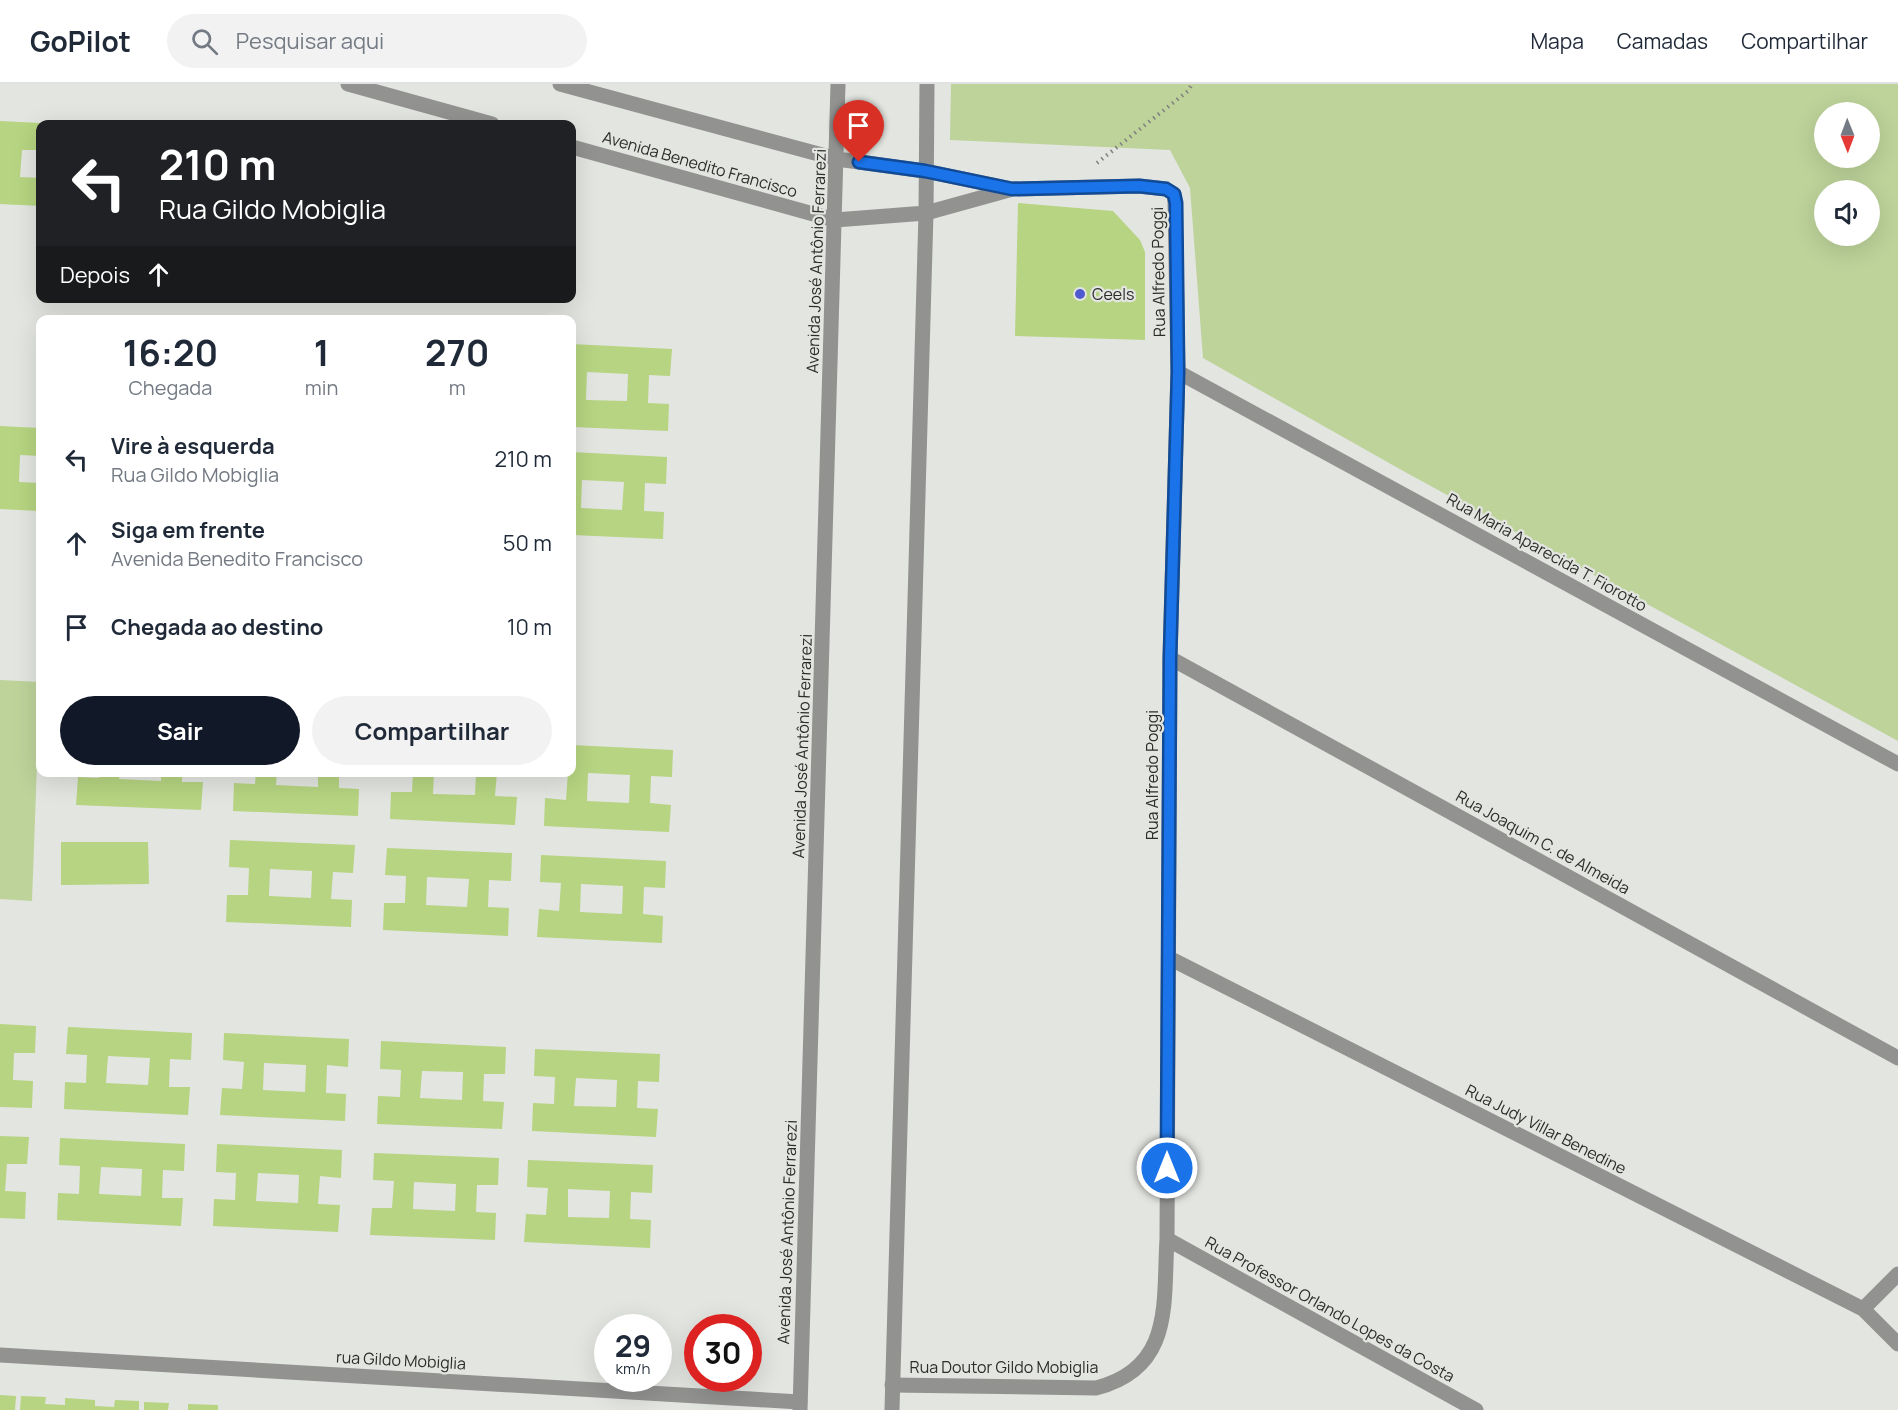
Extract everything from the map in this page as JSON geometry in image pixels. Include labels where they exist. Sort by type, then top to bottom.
[{"type":"street","points":[[348,84],[478,120]]},
{"type":"street","points":[[560,84],[837,159],[925,171],[1012,189],[1066,188]]},
{"type":"street","name":"Avenida José Antônio Ferrarezi","points":[[800,1406],[838,84]]},
{"type":"street","points":[[892,1410],[926,213],[927,84]]},
{"type":"street","name":"Avenida Benedito Francisco","points":[[576,148],[835,220],[926,213]]},
{"type":"street","name":"Rua Alfredo Poggi","points":[[1066,188],[1139,186],[1166,189],[1174,194],[1176,203],[1178,372],[1170,658],[1167,1239],[1162,1324],[1158,1338],[1144,1361]]},
{"type":"street","points":[[926,213],[1012,189]]},
{"type":"street","name":"Rua Maria Aparecida T. Fiorotto","points":[[1178,372],[1898,764]]},
{"type":"street","name":"Rua Joaquim C. de Almeida","points":[[1170,658],[1898,1058]]},
{"type":"street","name":"Rua Judy Villar Benedine","points":[[1168,958],[1863,1309],[1898,1344]]},
{"type":"street","name":"Rua Professor Orlando Lopes da Costa","points":[[1167,1239],[1476,1410]]},
{"type":"street","points":[[1863,1309],[1898,1274]]},
{"type":"street","name":"rua Gildo Mobiglia","points":[[0,1355],[800,1406]]},
{"type":"street","name":"Rua Doutor Gildo Mobiglia","points":[[892,1385],[1096,1388],[1122,1379],[1144,1361]]},
{"type":"path","points":[[1066,188],[1188,91],[1192,84]]},
{"type":"green space","points":[[951,84],[1898,84],[1898,741],[1405,472],[1203,358],[1190,188],[1170,150],[950,140]]},
{"type":"green space","points":[[0,680],[36,682],[37,777],[32,901],[0,899]]},
{"type":"building","points":[[0,121],[36,123],[36,150],[22,150],[20,177],[36,178],[36,206],[0,204]]},
{"type":"building","name":"Ceels","points":[[1018,203],[1113,211],[1140,240],[1145,252],[1145,340],[1015,336]]},
{"type":"building","points":[[576,344],[672,349],[670,376],[649,375],[648,403],[669,404],[668,431],[576,427]],"holes":[[[587,372],[628,374],[627,401],[586,400]]]},
{"type":"building","points":[[0,426],[36,428],[36,456],[20,455],[19,482],[36,483],[36,511],[0,509]]},
{"type":"building","points":[[576,452],[667,457],[666,484],[645,483],[644,511],[664,512],[663,539],[576,535]],"holes":[[[582,480],[624,482],[622,510],[581,508]]]},
{"type":"building","points":[[576,745],[673,750],[672,777],[651,776],[650,803],[671,805],[669,832],[544,826],[545,798],[566,800],[568,777],[576,777]],"holes":[[[588,773],[630,775],[629,803],[587,801]]]},
{"type":"building","points":[[78,777],[119,777],[119,779],[161,781],[161,777],[182,777],[182,782],[203,782],[201,810],[76,805]]},
{"type":"building","points":[[256,777],[277,777],[276,785],[318,787],[318,777],[339,777],[339,788],[359,789],[358,816],[233,811],[234,783],[255,784]]},
{"type":"building","points":[[413,777],[434,777],[433,794],[475,795],[476,777],[497,777],[495,796],[517,797],[515,825],[390,819],[391,792],[412,792]]},
{"type":"building","points":[[230,840],[355,845],[353,873],[333,872],[331,899],[352,900],[351,927],[226,922],[227,895],[248,895],[249,868],[229,867]],"holes":[[[270,869],[312,871],[311,898],[269,896]]]},
{"type":"building","points":[[61,842],[148,842],[149,884],[61,885]]},
{"type":"building","points":[[387,848],[512,853],[511,881],[489,880],[488,907],[509,908],[508,936],[383,930],[384,903],[405,903],[406,876],[385,875]],"holes":[[[427,877],[469,879],[467,907],[426,905]]]},
{"type":"building","points":[[541,855],[666,861],[665,888],[644,887],[643,914],[663,916],[662,943],[537,937],[539,909],[559,911],[561,883],[540,882]],"holes":[[[581,884],[623,886],[622,914],[580,912]]]},
{"type":"building","points":[[0,1024],[36,1026],[35,1053],[14,1053],[13,1080],[33,1081],[32,1108],[0,1107]]},
{"type":"building","points":[[68,1027],[192,1033],[191,1060],[170,1059],[169,1087],[190,1087],[188,1115],[64,1109],[65,1082],[86,1083],[87,1055],[66,1054]],"holes":[[[108,1056],[150,1058],[148,1085],[106,1083]]]},
{"type":"building","points":[[224,1033],[349,1039],[348,1067],[327,1065],[326,1093],[346,1094],[345,1121],[220,1115],[222,1088],[242,1089],[244,1062],[223,1060]],"holes":[[[264,1063],[306,1065],[305,1092],[263,1090]]]},
{"type":"building","points":[[381,1041],[506,1047],[505,1074],[484,1074],[483,1101],[504,1102],[502,1129],[377,1124],[378,1096],[400,1097],[401,1070],[380,1069]],"holes":[[[422,1071],[463,1072],[462,1100],[420,1098]]]},
{"type":"building","points":[[535,1049],[660,1054],[659,1082],[638,1081],[637,1108],[658,1109],[656,1137],[532,1131],[533,1103],[554,1104],[555,1077],[534,1076]],"holes":[[[576,1078],[617,1080],[616,1107],[574,1106]]]},
{"type":"building","points":[[0,1136],[29,1137],[27,1164],[7,1164],[5,1191],[26,1192],[25,1219],[0,1218]]},
{"type":"building","points":[[60,1138],[185,1144],[184,1171],[163,1170],[162,1198],[183,1198],[181,1226],[57,1220],[58,1193],[79,1194],[80,1166],[59,1165]],"holes":[[[101,1167],[142,1169],[141,1196],[99,1194]]]},
{"type":"building","points":[[217,1144],[342,1150],[341,1178],[320,1176],[318,1204],[340,1205],[338,1232],[213,1226],[214,1199],[235,1200],[236,1173],[216,1172]],"holes":[[[258,1173],[299,1175],[298,1203],[256,1201]]]},
{"type":"building","points":[[374,1153],[499,1158],[498,1185],[477,1185],[476,1212],[496,1213],[495,1240],[370,1235],[372,1208],[392,1208],[394,1181],[373,1180]],"holes":[[[414,1182],[456,1184],[455,1211],[413,1209]]]},
{"type":"building","points":[[528,1160],[653,1165],[652,1193],[631,1192],[630,1219],[651,1220],[650,1248],[524,1242],[526,1214],[546,1215],[548,1188],[527,1187]],"holes":[[[568,1189],[610,1191],[609,1218],[568,1217]]]},
{"type":"building","points":[[0,1395],[16,1396],[15,1410],[0,1410]]},
{"type":"building","points":[[21,1396],[46,1397],[45,1404],[65,1405],[65,1398],[95,1400],[95,1406],[114,1407],[115,1400],[139,1401],[139,1410],[20,1410]]},
{"type":"building","points":[[144,1402],[169,1403],[168,1410],[144,1410]]},
{"type":"building","points":[[188,1404],[218,1405],[218,1410],[188,1410]]},
{"type":"place","name":"Ceels","points":[[1080,294]]},
{"type":"route","points":[[859,162],[925,171],[1012,189],[1139,186],[1166,189],[1174,194],[1178,372],[1170,658],[1167,1168]]}]
